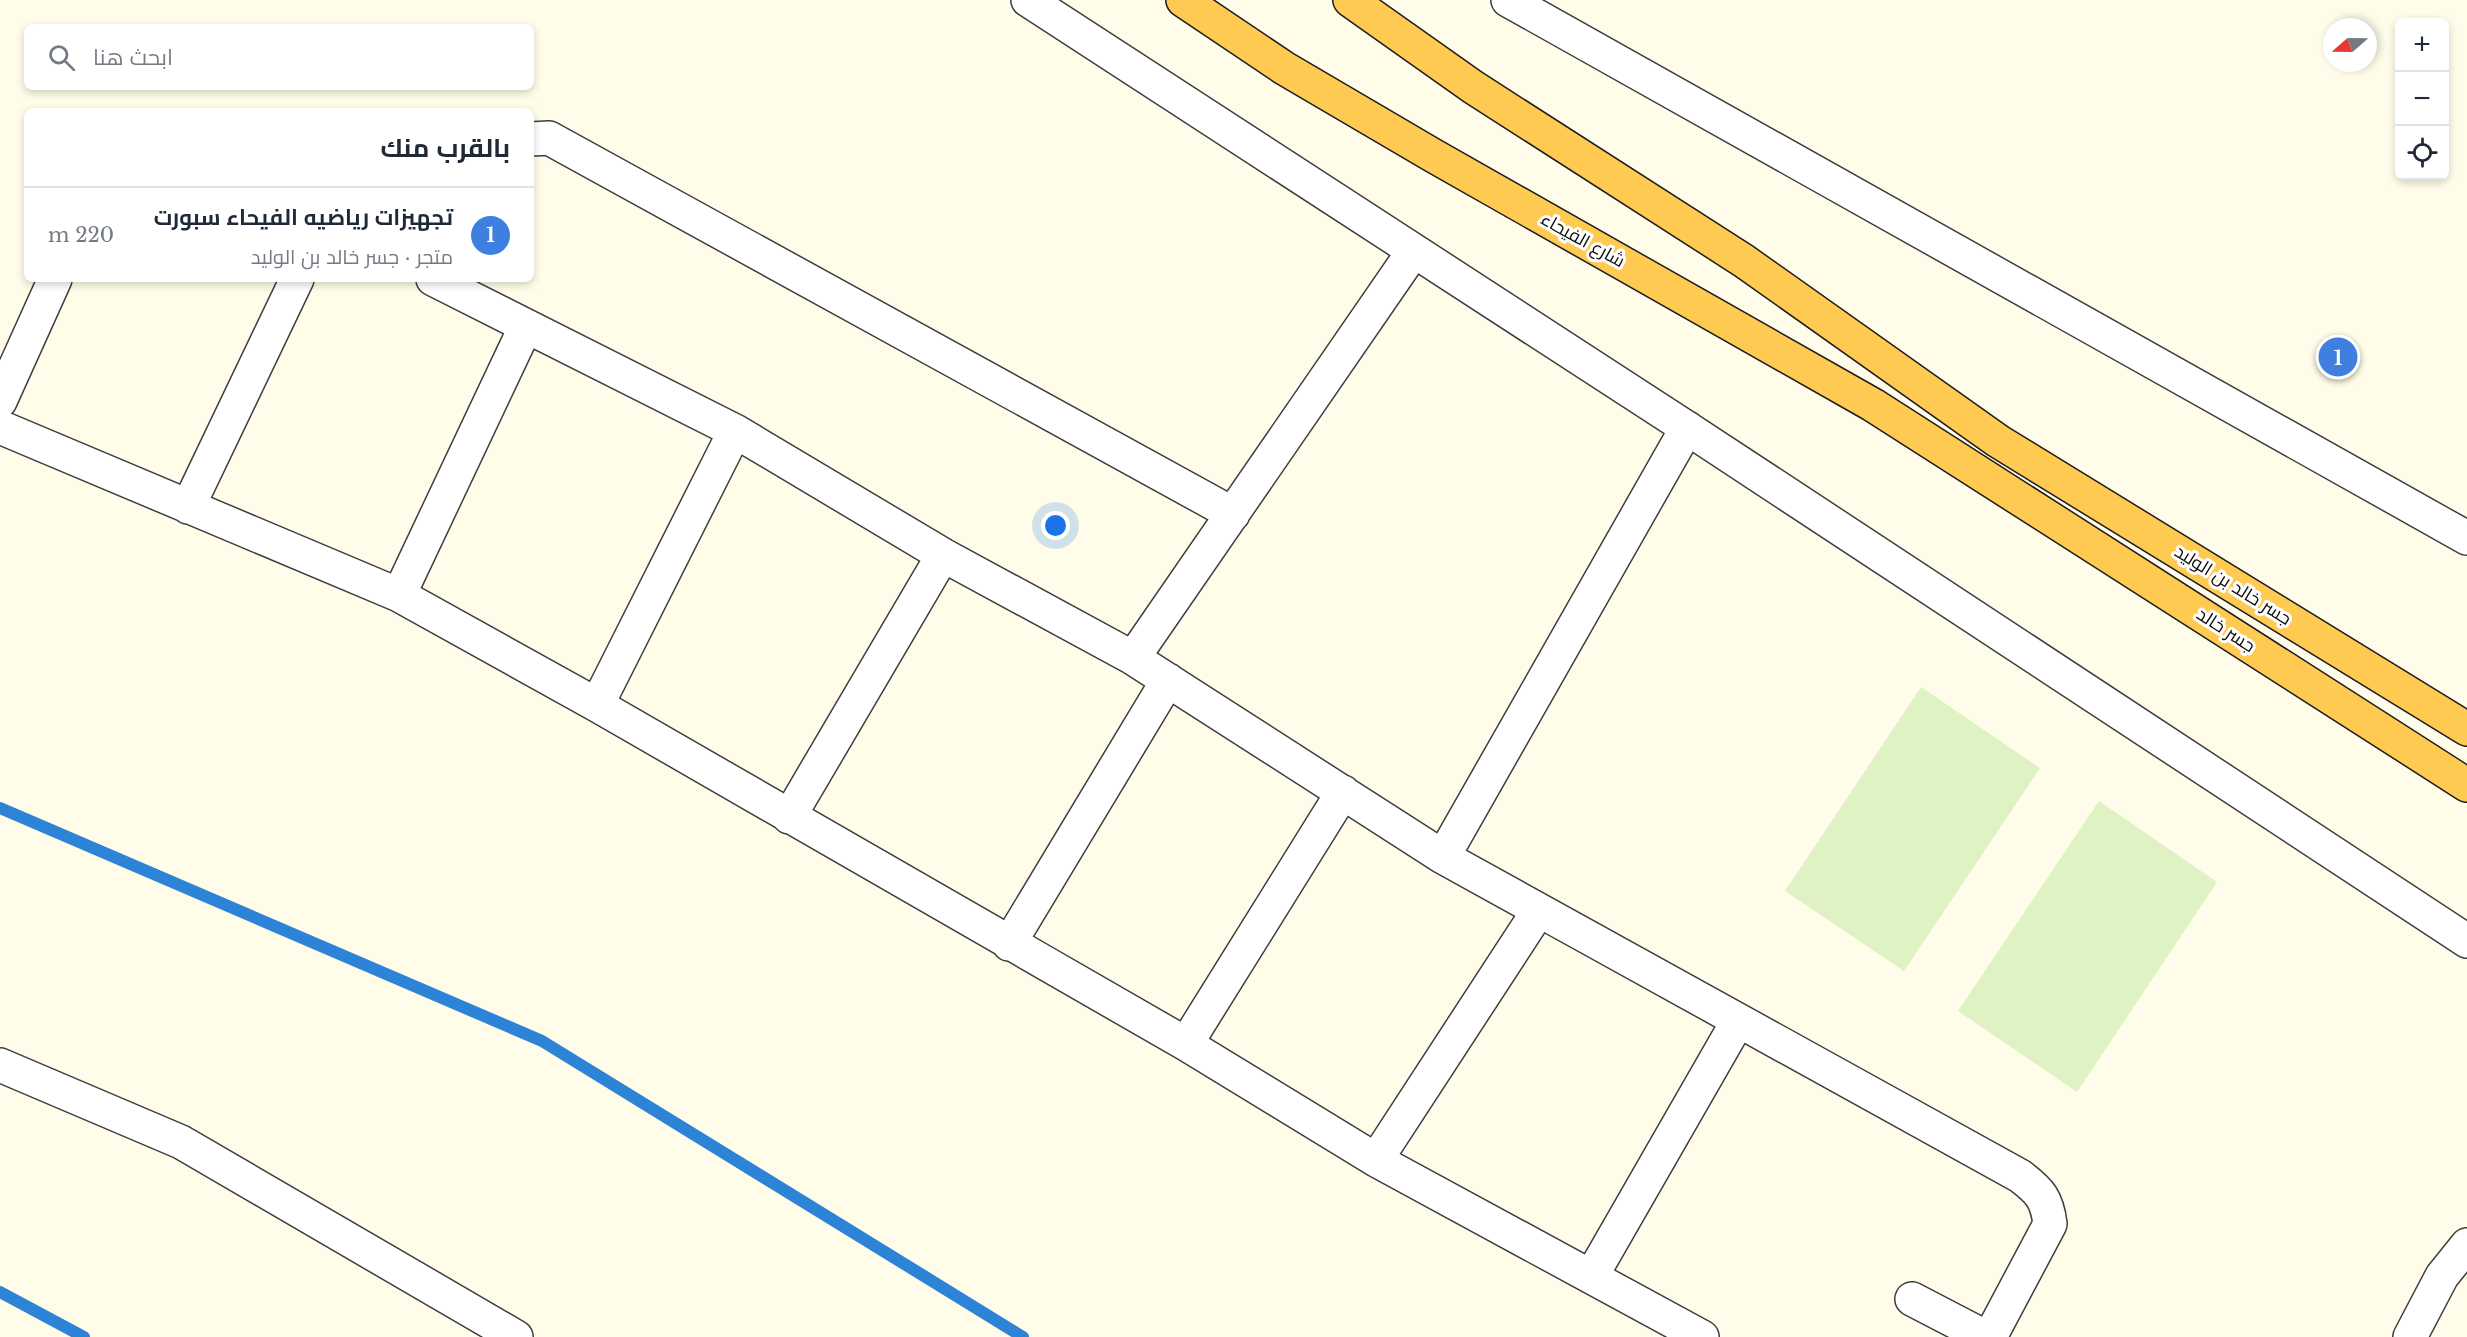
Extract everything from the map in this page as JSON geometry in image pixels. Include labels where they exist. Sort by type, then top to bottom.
[{"type":"highway","name":"شارع الفيحاء","points":[[1183,0],[1284,69],[1873,405],[1986,476]]},
{"type":"highway","name":"جسر خالد بن الوليد","points":[[1350,0],[1473,87],[1744,261],[1998,441],[2467,729]]},
{"type":"highway","name":"جسر خالد","points":[[1986,476],[2467,785]]},
{"type":"street","points":[[1028,0],[1687,428],[2467,941]]},
{"type":"street","points":[[1508,0],[2467,538]]},
{"type":"street","points":[[534,139],[549,138],[1233,514]]},
{"type":"street","points":[[1133,658],[1413,252]]},
{"type":"street","points":[[0,400],[54,282]]},
{"type":"street","points":[[188,507],[296,282]]},
{"type":"street","points":[[439,282],[735,430],[943,555],[1133,658],[1443,857],[2034,1187],[2048,1204],[2050,1224],[1990,1337]]},
{"type":"street","points":[[399,596],[526,326]]},
{"type":"street","points":[[0,428],[399,596],[597,705],[1186,1044],[1376,1160],[1702,1337]]},
{"type":"street","points":[[1443,857],[1687,428]]},
{"type":"street","points":[[597,705],[735,430]]},
{"type":"street","points":[[789,817],[943,555]]},
{"type":"street","points":[[1009,944],[1168,680]]},
{"type":"street","points":[[1186,1044],[1343,792]]},
{"type":"street","points":[[1376,1160],[1539,910]]},
{"type":"street","points":[[1592,1277],[1738,1021]]},
{"type":"street","points":[[0,1065],[182,1142],[516,1337]]},
{"type":"street","points":[[2410,1337],[2442,1276],[2467,1245]]},
{"type":"street","points":[[1912,1299],[1985,1337]]},
{"type":"green space","points":[[1921,687],[2040,768],[1904,971],[1785,891]]},
{"type":"green space","points":[[2099,801],[2217,882],[2077,1092],[1958,1011]]},
{"type":"waterway","points":[[0,808],[542,1041],[1023,1337]]},
{"type":"waterway","points":[[0,1292],[84,1337]]},
{"type":"place","name":"تجهيزات رياضيه الفيحاء سبورت","points":[[2338,357]]}]
